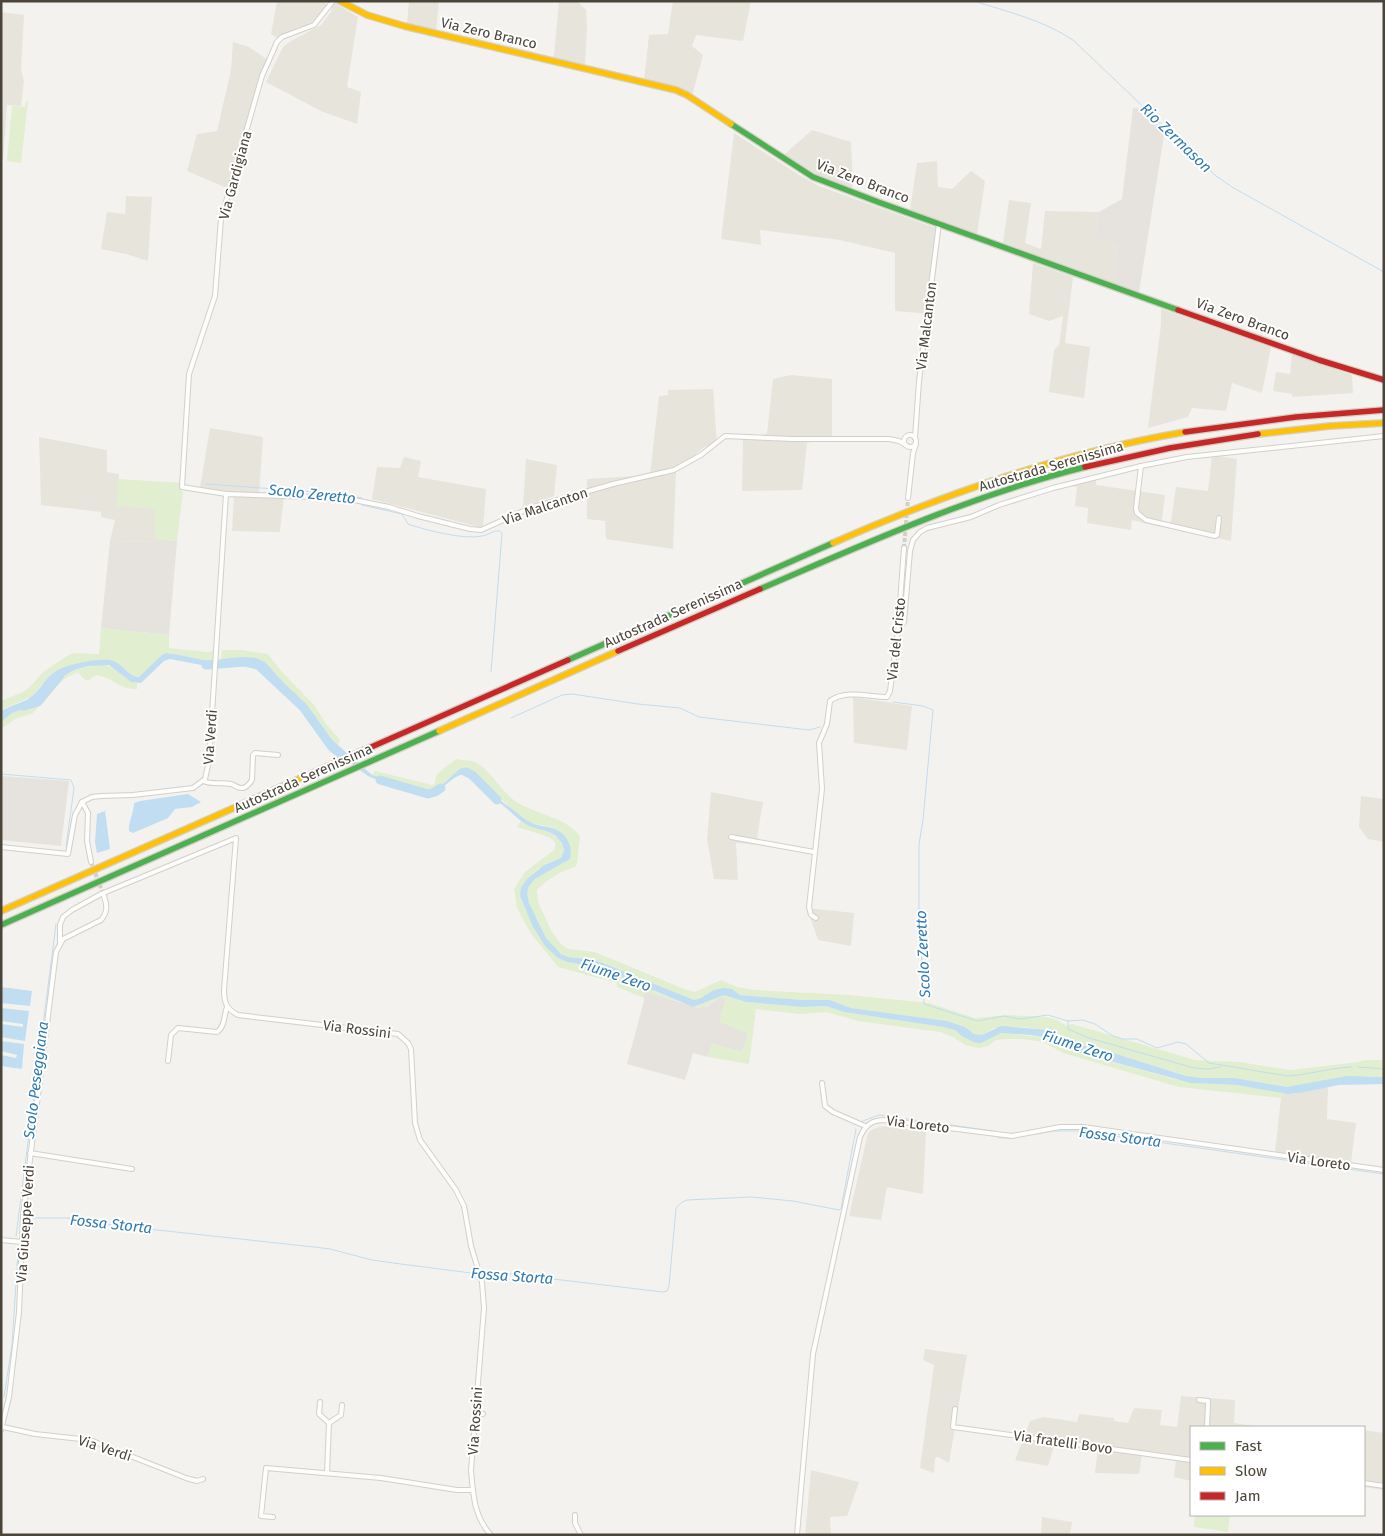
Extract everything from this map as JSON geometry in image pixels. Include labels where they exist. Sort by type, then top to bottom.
[{"type":"main road","name":"Via Zero Branco","points":[[340,1],[367,15],[404,26],[676,90],[687,95],[813,176],[878,202],[1320,360],[1384,380]]},
{"type":"main road","name":"Autostrada Serenissima","points":[[1,911],[858,532],[961,490],[1044,464],[1182,431],[1282,417],[1384,410]]},
{"type":"main road","name":"Autostrada Serenissima","points":[[1,925],[717,607],[863,544],[963,504],[1036,480],[1110,460],[1184,445],[1283,430],[1384,424]]},
{"type":"street","name":"Via Gardigiana","points":[[226,494],[182,487],[189,374],[215,296],[221,219],[262,76],[276,42],[282,37],[314,25],[333,1]]},
{"type":"street","name":"Via Malcanton","points":[[916,438],[915,428],[919,380],[940,223]]},
{"type":"street","name":"Via Malcanton","points":[[899,441],[915,428]]},
{"type":"street","name":"Via Malcanton","points":[[226,494],[334,497],[366,502],[470,529],[481,530],[530,508],[613,484],[674,470],[701,455],[725,436],[793,439],[889,439],[899,441],[907,446]]},
{"type":"street","points":[[908,498],[916,438],[907,436],[904,441],[913,453]]},
{"type":"street","points":[[898,630],[904,622],[910,551],[913,540],[920,532],[927,528],[971,517],[999,505],[1053,488],[1141,466],[1187,457],[1384,436]]},
{"type":"street","points":[[907,446],[911,447],[916,444]]},
{"type":"street","points":[[1141,466],[1136,508],[1138,513],[1146,520],[1217,536],[1219,518]]},
{"type":"street","name":"Via Verdi","points":[[82,802],[92,797],[133,796],[193,788],[203,781],[208,771],[226,494]]},
{"type":"street","name":"Via del Cristo","points":[[816,918],[811,915],[809,908],[822,789],[819,743],[827,724],[830,701],[842,694],[887,698],[890,690],[898,630],[904,548]]},
{"type":"street","points":[[203,781],[231,784],[237,788],[242,788],[252,780],[253,755],[255,753],[278,755]]},
{"type":"street","points":[[1,847],[68,854],[75,815],[82,802]]},
{"type":"street","points":[[82,802],[88,813],[86,841],[91,862]]},
{"type":"street","points":[[731,837],[814,852]]},
{"type":"street","points":[[60,943],[59,932],[63,917],[78,906],[101,894],[236,838],[224,990],[224,1000],[227,1007],[223,1025],[221,1030],[217,1032],[178,1028],[171,1036],[168,1061]]},
{"type":"street","points":[[60,943],[68,936],[101,920],[107,907],[104,896]]},
{"type":"street","name":"Via Giuseppe Verdi","points":[[2,1428],[9,1397],[19,1312],[23,1215],[30,1153],[56,958],[60,943]]},
{"type":"street","name":"Via Rossini","points":[[227,1007],[238,1015],[398,1034],[404,1038],[411,1049],[415,1123],[418,1134],[420,1140],[456,1190],[464,1206],[471,1246],[482,1282],[484,1308],[472,1470],[473,1490],[479,1520],[491,1535]]},
{"type":"street","points":[[797,1535],[814,1354],[860,1137],[865,1126],[833,1112],[825,1106],[822,1083]]},
{"type":"street","name":"Via Loreto","points":[[865,1126],[877,1120],[886,1120],[1012,1136],[1060,1127],[1083,1127],[1384,1170]]},
{"type":"street","points":[[30,1153],[132,1169]]},
{"type":"street","points":[[1,1240],[22,1242]]},
{"type":"street","points":[[1199,1400],[1208,1401],[1206,1426]]},
{"type":"street","points":[[320,1402],[319,1414],[329,1423]]},
{"type":"street","points":[[329,1423],[341,1415],[342,1405]]},
{"type":"street","name":"Via fratelli Bovo","points":[[955,1409],[953,1427],[1190,1460]]},
{"type":"street","points":[[475,1413],[483,1414]]},
{"type":"street","points":[[327,1473],[329,1423]]},
{"type":"street","name":"Via Verdi","points":[[2,1428],[90,1440],[186,1478],[197,1481],[203,1479]]},
{"type":"street","points":[[273,1517],[261,1516],[266,1468],[381,1478],[457,1490],[473,1490]]},
{"type":"street","points":[[1365,1483],[1384,1486]]},
{"type":"street","points":[[575,1515],[575,1523],[581,1535]]},
{"type":"shaded area","points":[[277,1],[326,1],[326,6],[317,19],[281,40],[271,34]]},
{"type":"shaded area","points":[[409,1],[439,1],[436,31],[407,24]]},
{"type":"shaded area","points":[[559,1],[578,2],[586,10],[585,66],[552,58],[554,55]]},
{"type":"shaded area","points":[[673,1],[751,1],[743,41],[696,35],[692,46],[703,55],[692,96],[644,80],[649,35],[668,34]]},
{"type":"shaded area","points":[[333,2],[358,17],[347,87],[361,92],[357,124],[321,111],[266,82],[283,47],[321,25],[331,12]]},
{"type":"shaded area","points":[[1,12],[24,15],[21,69],[24,81],[21,106],[7,105],[3,160],[1,160]]},
{"type":"shaded area","points":[[233,42],[249,47],[268,60],[229,189],[187,171],[197,134],[217,131],[231,70]]},
{"type":"shaded area","points":[[1133,108],[1143,108],[1165,129],[1139,292],[1114,283],[1117,244],[1094,241],[1099,212],[1122,199]]},
{"type":"shaded area","points":[[812,130],[851,142],[852,189],[823,178],[784,155]]},
{"type":"shaded area","points":[[734,133],[819,186],[941,230],[931,314],[895,311],[895,253],[840,240],[760,230],[761,245],[721,239]]},
{"type":"shaded area","points":[[937,161],[938,187],[952,189],[971,171],[985,181],[977,234],[910,210],[917,163]]},
{"type":"shaded area","points":[[126,196],[152,197],[148,261],[101,249],[107,212],[125,214]]},
{"type":"shaded area","points":[[1009,200],[1031,203],[1025,243],[1041,249],[1045,211],[1099,212],[1094,241],[1117,244],[1114,283],[1003,243]]},
{"type":"shaded area","points":[[1033,263],[1073,277],[1065,343],[1090,347],[1084,398],[1049,392],[1054,350],[1059,345],[1063,316],[1049,321],[1029,314]]},
{"type":"shaded area","points":[[1161,309],[1271,347],[1262,393],[1232,383],[1226,411],[1192,408],[1188,417],[1148,428],[1161,324]]},
{"type":"shaded area","points":[[1292,354],[1352,375],[1353,393],[1292,397],[1292,394],[1273,391],[1276,372],[1290,374]]},
{"type":"shaded area","points":[[791,375],[832,379],[832,437],[807,443],[802,490],[742,491],[743,439],[767,434],[773,379]]},
{"type":"shaded area","points":[[713,389],[717,444],[704,447],[676,472],[673,549],[606,539],[605,521],[587,519],[587,479],[650,475],[659,396],[668,395],[668,390]]},
{"type":"shaded area","points":[[210,428],[263,437],[259,493],[284,496],[280,532],[232,531],[234,496],[232,492],[200,488]]},
{"type":"shaded area","points":[[39,437],[107,450],[107,472],[119,474],[117,505],[156,509],[155,542],[110,541],[115,520],[101,517],[101,512],[41,505]]},
{"type":"shaded area","points":[[1212,455],[1237,459],[1231,541],[1170,528],[1176,487],[1208,491]]},
{"type":"shaded area","points":[[404,457],[421,461],[418,477],[486,489],[483,528],[372,499],[377,467],[400,468]]},
{"type":"shaded area","points":[[526,459],[557,465],[554,496],[523,507]]},
{"type":"shaded area","points":[[1096,477],[1096,485],[1165,495],[1161,527],[1132,520],[1131,530],[1087,523],[1088,508],[1075,506],[1077,487],[1066,485]]},
{"type":"shaded area","points":[[155,539],[177,541],[169,635],[101,628],[110,541],[155,542]]},
{"type":"shaded area","points":[[853,697],[912,706],[907,750],[854,743]]},
{"type":"shaded area","points":[[1,776],[69,781],[61,846],[1,840]]},
{"type":"shaded area","points":[[711,792],[763,802],[757,837],[766,846],[736,843],[738,880],[714,879],[707,840]]},
{"type":"shaded area","points":[[1361,796],[1384,799],[1384,842],[1368,839],[1359,827]]},
{"type":"shaded area","points":[[807,908],[854,913],[851,946],[818,940]]},
{"type":"shaded area","points":[[644,991],[698,1008],[708,1006],[719,998],[726,998],[720,1022],[749,1033],[742,1052],[712,1044],[708,1057],[693,1053],[685,1080],[627,1064],[644,1001]]},
{"type":"shaded area","points":[[1328,1087],[1327,1119],[1356,1123],[1351,1163],[1275,1152],[1281,1098],[1285,1093],[1294,1094]]},
{"type":"shaded area","points":[[882,1126],[926,1131],[923,1194],[887,1187],[881,1220],[849,1216],[868,1133]]},
{"type":"shaded area","points":[[925,1349],[967,1355],[949,1463],[938,1457],[935,1458],[934,1473],[920,1468],[934,1365],[923,1360]]},
{"type":"shaded area","points":[[1181,1396],[1235,1400],[1234,1423],[1254,1426],[1190,1426],[1190,1481],[1174,1477],[1176,1459],[1142,1454],[1139,1474],[1095,1473],[1098,1448],[1055,1443],[1048,1466],[1015,1460],[1030,1421],[1044,1417],[1077,1422],[1079,1414],[1114,1418],[1114,1421],[1128,1423],[1134,1408],[1162,1410],[1160,1425],[1177,1427]]},
{"type":"shaded area","points":[[1365,1430],[1384,1433],[1384,1490],[1365,1487]]},
{"type":"shaded area","points":[[811,1470],[859,1482],[847,1516],[830,1517],[831,1535],[805,1535]]},
{"type":"shaded area","points":[[1042,1517],[1072,1522],[1070,1535],[1041,1535]]},
{"type":"green space","points":[[26,101],[28,101],[21,163],[7,161],[12,106],[25,107]]},
{"type":"green space","points":[[118,479],[182,483],[181,490],[183,492],[177,541],[155,539],[155,509],[117,505]]},
{"type":"green space","points":[[101,628],[169,635],[169,648],[207,652],[215,651],[213,662],[166,653],[140,677],[134,676],[112,660],[54,671],[31,697],[5,708],[1,712],[1,701],[29,688],[43,672],[67,656],[74,653],[99,654]]},
{"type":"green space","points":[[222,650],[241,650],[268,654],[281,671],[314,705],[326,724],[340,740],[338,745],[265,662],[249,658],[221,659]]},
{"type":"green space","points":[[99,664],[110,667],[127,679],[137,683],[137,689],[126,688],[102,676],[96,675],[89,680],[85,680],[78,672],[64,679],[33,713],[15,719],[1,729],[1,722],[12,713],[31,706],[52,683],[74,670]]},
{"type":"green space","points":[[456,759],[479,764],[515,801],[566,824],[580,836],[575,867],[554,876],[537,890],[538,902],[552,932],[561,944],[568,949],[595,952],[684,989],[695,992],[721,980],[737,987],[755,990],[848,995],[929,1003],[975,1018],[1007,1015],[1046,1017],[1057,1020],[1067,1026],[1072,1024],[1195,1060],[1239,1062],[1290,1070],[1365,1060],[1384,1060],[1384,1077],[1364,1076],[1287,1087],[1235,1078],[1186,1076],[1110,1052],[1070,1042],[1048,1030],[1023,1027],[994,1028],[982,1035],[974,1034],[965,1027],[947,1021],[851,1008],[830,1000],[802,1000],[740,995],[728,990],[717,991],[694,1000],[595,960],[568,957],[561,954],[546,938],[529,903],[527,893],[529,886],[535,879],[570,859],[566,842],[558,830],[532,823],[514,811],[470,769],[448,779],[435,791],[401,784],[372,775],[375,771],[434,785],[437,774]]},
{"type":"green space","points":[[521,821],[558,838],[564,850],[561,858],[535,871],[527,881],[520,896],[526,911],[558,958],[567,962],[591,966],[610,972],[684,1004],[644,991],[644,998],[617,987],[617,983],[558,967],[530,932],[517,908],[514,889],[525,872],[554,850],[555,842],[538,833],[517,827]]},
{"type":"green space","points":[[724,995],[746,1002],[803,1007],[826,1006],[844,1012],[943,1027],[955,1030],[963,1037],[976,1043],[981,1043],[1001,1033],[1050,1038],[1080,1053],[1173,1079],[1206,1084],[1237,1085],[1285,1093],[1281,1098],[1179,1087],[1063,1053],[1043,1042],[1005,1039],[996,1040],[988,1046],[979,1048],[965,1045],[953,1037],[940,1032],[858,1021],[826,1012],[800,1014],[756,1009],[749,1064],[708,1057],[712,1044],[742,1052],[749,1034],[719,1022],[726,998],[718,999],[703,1007],[693,1007]]},
{"type":"green space","points":[[1195,1516],[1230,1516],[1228,1532],[1194,1527]]},
{"type":"water","points":[[166,653],[213,662],[212,667],[170,659],[164,661],[141,683],[131,682],[109,665],[88,666],[74,670],[52,683],[31,706],[12,713],[1,722],[1,712],[29,699],[38,691],[50,675],[64,667],[89,661],[110,660],[139,677]]},
{"type":"water","points":[[256,658],[265,662],[314,716],[331,739],[372,775],[401,784],[435,791],[461,768],[468,770],[475,773],[505,804],[527,820],[534,824],[556,829],[563,834],[570,846],[570,859],[535,879],[529,886],[527,893],[529,903],[546,938],[561,954],[568,957],[595,960],[694,1000],[714,990],[724,988],[732,989],[740,995],[802,1000],[830,1000],[851,1008],[947,1021],[965,1027],[974,1034],[982,1035],[1001,1026],[1048,1030],[1070,1042],[1110,1052],[1186,1076],[1235,1078],[1287,1087],[1347,1076],[1384,1077],[1384,1084],[1339,1085],[1288,1094],[1237,1085],[1191,1083],[1080,1053],[1050,1038],[1001,1033],[981,1043],[976,1043],[963,1037],[955,1030],[943,1027],[844,1012],[826,1006],[803,1007],[746,1002],[724,995],[693,1007],[610,972],[591,966],[567,962],[558,958],[546,947],[533,927],[520,896],[521,888],[527,879],[544,865],[561,858],[564,850],[562,843],[556,836],[521,821],[478,780],[468,775],[460,775],[454,778],[434,794],[382,782],[368,776],[333,747],[303,706],[277,683],[263,665],[249,660],[221,665],[221,659]]},
{"type":"water","points":[[188,794],[201,802],[192,807],[175,809],[168,818],[133,833],[129,831],[134,803]]},
{"type":"water","points":[[105,811],[110,849],[97,853],[95,842],[97,814]]},
{"type":"water","points":[[1,987],[32,991],[30,1006],[1,1003]]},
{"type":"water","points":[[1,1008],[29,1011],[25,1041],[1,1037],[1,1024],[23,1027],[23,1024],[1,1021]]},
{"type":"water","points":[[1,1041],[24,1044],[22,1069],[1,1066],[1,1055],[16,1058],[17,1055],[1,1051]]},
{"type":"waterway","name":"Rio Zermason","points":[[974,1],[1050,27],[1073,40],[1216,176],[1232,187],[1384,272]]},
{"type":"waterway","name":"Scolo Zeretto","points":[[206,484],[343,494],[362,498],[362,505],[402,514],[408,524],[455,536],[474,537],[500,531],[502,533],[491,672]]},
{"type":"waterway","name":"Fiume Zero","points":[[206,665],[245,662],[258,665],[303,707],[331,746],[344,757]]},
{"type":"waterway","name":"Fiume Zero","points":[[24,706],[38,702],[60,675]]},
{"type":"waterway","name":"Scolo Zeretto","points":[[511,718],[562,695],[572,694],[680,708],[699,717],[809,730],[820,727]]},
{"type":"waterway","name":"Scolo Zeretto","points":[[893,702],[923,706],[933,710],[919,844],[919,907],[924,1004],[977,1021],[1004,1016],[1020,1019],[1048,1015],[1068,1021],[1083,1020],[1095,1024],[1113,1036],[1123,1039],[1137,1039],[1157,1048],[1178,1042],[1186,1044],[1209,1063],[1287,1076],[1351,1067]]},
{"type":"waterway","name":"Fiume Zero","points":[[466,772],[472,775],[497,800]]},
{"type":"waterway","name":"Scolo Peseggiana","points":[[1,774],[71,780],[74,788],[66,847]]},
{"type":"waterway","name":"Fiume Zero","points":[[380,780],[428,794],[441,788]]},
{"type":"waterway","name":"Scolo Peseggiana","points":[[16,1236],[56,924]]},
{"type":"waterway","points":[[1068,1021],[1068,1029],[1089,1038],[1194,1068],[1208,1069],[1220,1067]]},
{"type":"waterway","name":"Scolo Zeretto","points":[[1358,1067],[1384,1069]]},
{"type":"waterway","name":"Fossa Storta","points":[[860,1122],[879,1115],[993,1131]]},
{"type":"waterway","name":"Fossa Storta","points":[[30,1218],[66,1218],[111,1225],[330,1249],[372,1260],[471,1273],[494,1272],[663,1292],[667,1291],[669,1286],[676,1208],[682,1202],[687,1200],[751,1197],[793,1201],[839,1210],[841,1208],[856,1129]]},
{"type":"waterway","name":"Fossa Storta","points":[[1016,1137],[1053,1131],[1079,1131],[1384,1174]]},
{"type":"waterway","name":"Fossa Storta","points":[[995,1135],[999,1138],[1010,1138]]},
{"type":"waterway","name":"Scolo Peseggiana","points":[[4,1397],[12,1345],[17,1249]]},
{"type":"tunnel","points":[[904,548],[908,498]]},
{"type":"tunnel","points":[[91,862],[104,896]]},
{"type":"traffic: fast","points":[[731,124],[813,177],[1178,310]]},
{"type":"traffic: fast","points":[[760,589],[920,521],[1002,491],[1085,467]]},
{"type":"traffic: fast","points":[[568,660],[833,543]]},
{"type":"traffic: fast","points":[[1,925],[439,731]]},
{"type":"traffic: slow","points":[[340,1],[367,15],[404,26],[676,90],[687,95],[731,124]]},
{"type":"traffic: slow","points":[[1258,434],[1330,426],[1384,423]]},
{"type":"traffic: slow","points":[[833,543],[962,491],[1049,463],[1094,451],[1185,432]]},
{"type":"traffic: slow","points":[[439,731],[618,651]]},
{"type":"traffic: slow","points":[[1,911],[360,752]]},
{"type":"traffic: jam","points":[[1178,310],[1319,360],[1384,380]]},
{"type":"traffic: jam","points":[[1185,432],[1296,417],[1384,410]]},
{"type":"traffic: jam","points":[[1085,467],[1170,448],[1258,434]]},
{"type":"traffic: jam","points":[[618,651],[760,589]]},
{"type":"traffic: jam","points":[[360,752],[568,660]]}]
